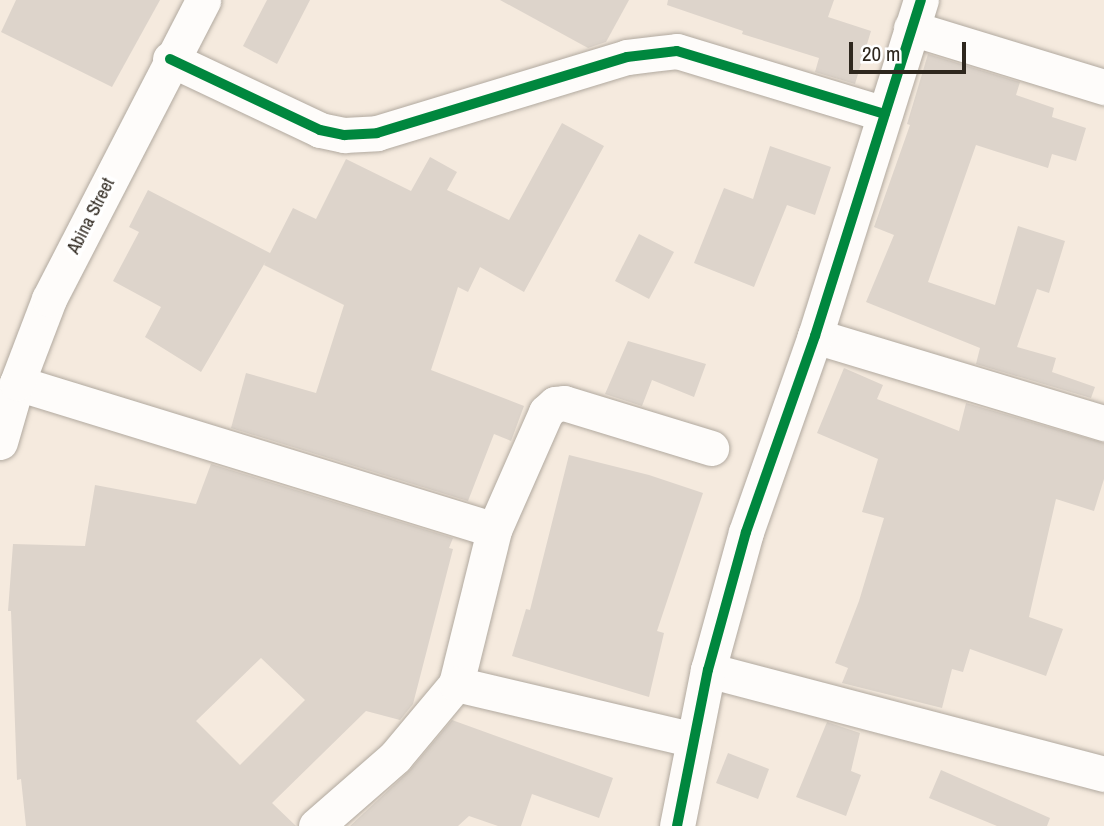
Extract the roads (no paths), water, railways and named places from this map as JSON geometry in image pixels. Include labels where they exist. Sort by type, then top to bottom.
[{"type":"street","name":"Abina Street","points":[[0,442],[17,383],[49,299],[170,59],[203,0]]},
{"type":"street","points":[[677,826],[708,670],[746,532],[815,337],[916,14],[1104,87]]},
{"type":"street","points":[[170,59],[320,131],[344,135],[377,133],[627,58],[677,51],[885,114]]},
{"type":"street","points":[[815,337],[1104,423]]},
{"type":"street","points":[[17,383],[494,530]]},
{"type":"street","points":[[316,826],[395,757],[456,684],[494,530],[538,427],[555,404],[576,406],[711,449]]},
{"type":"street","points":[[708,670],[1104,774]]},
{"type":"street","points":[[456,684],[694,740]]}]
